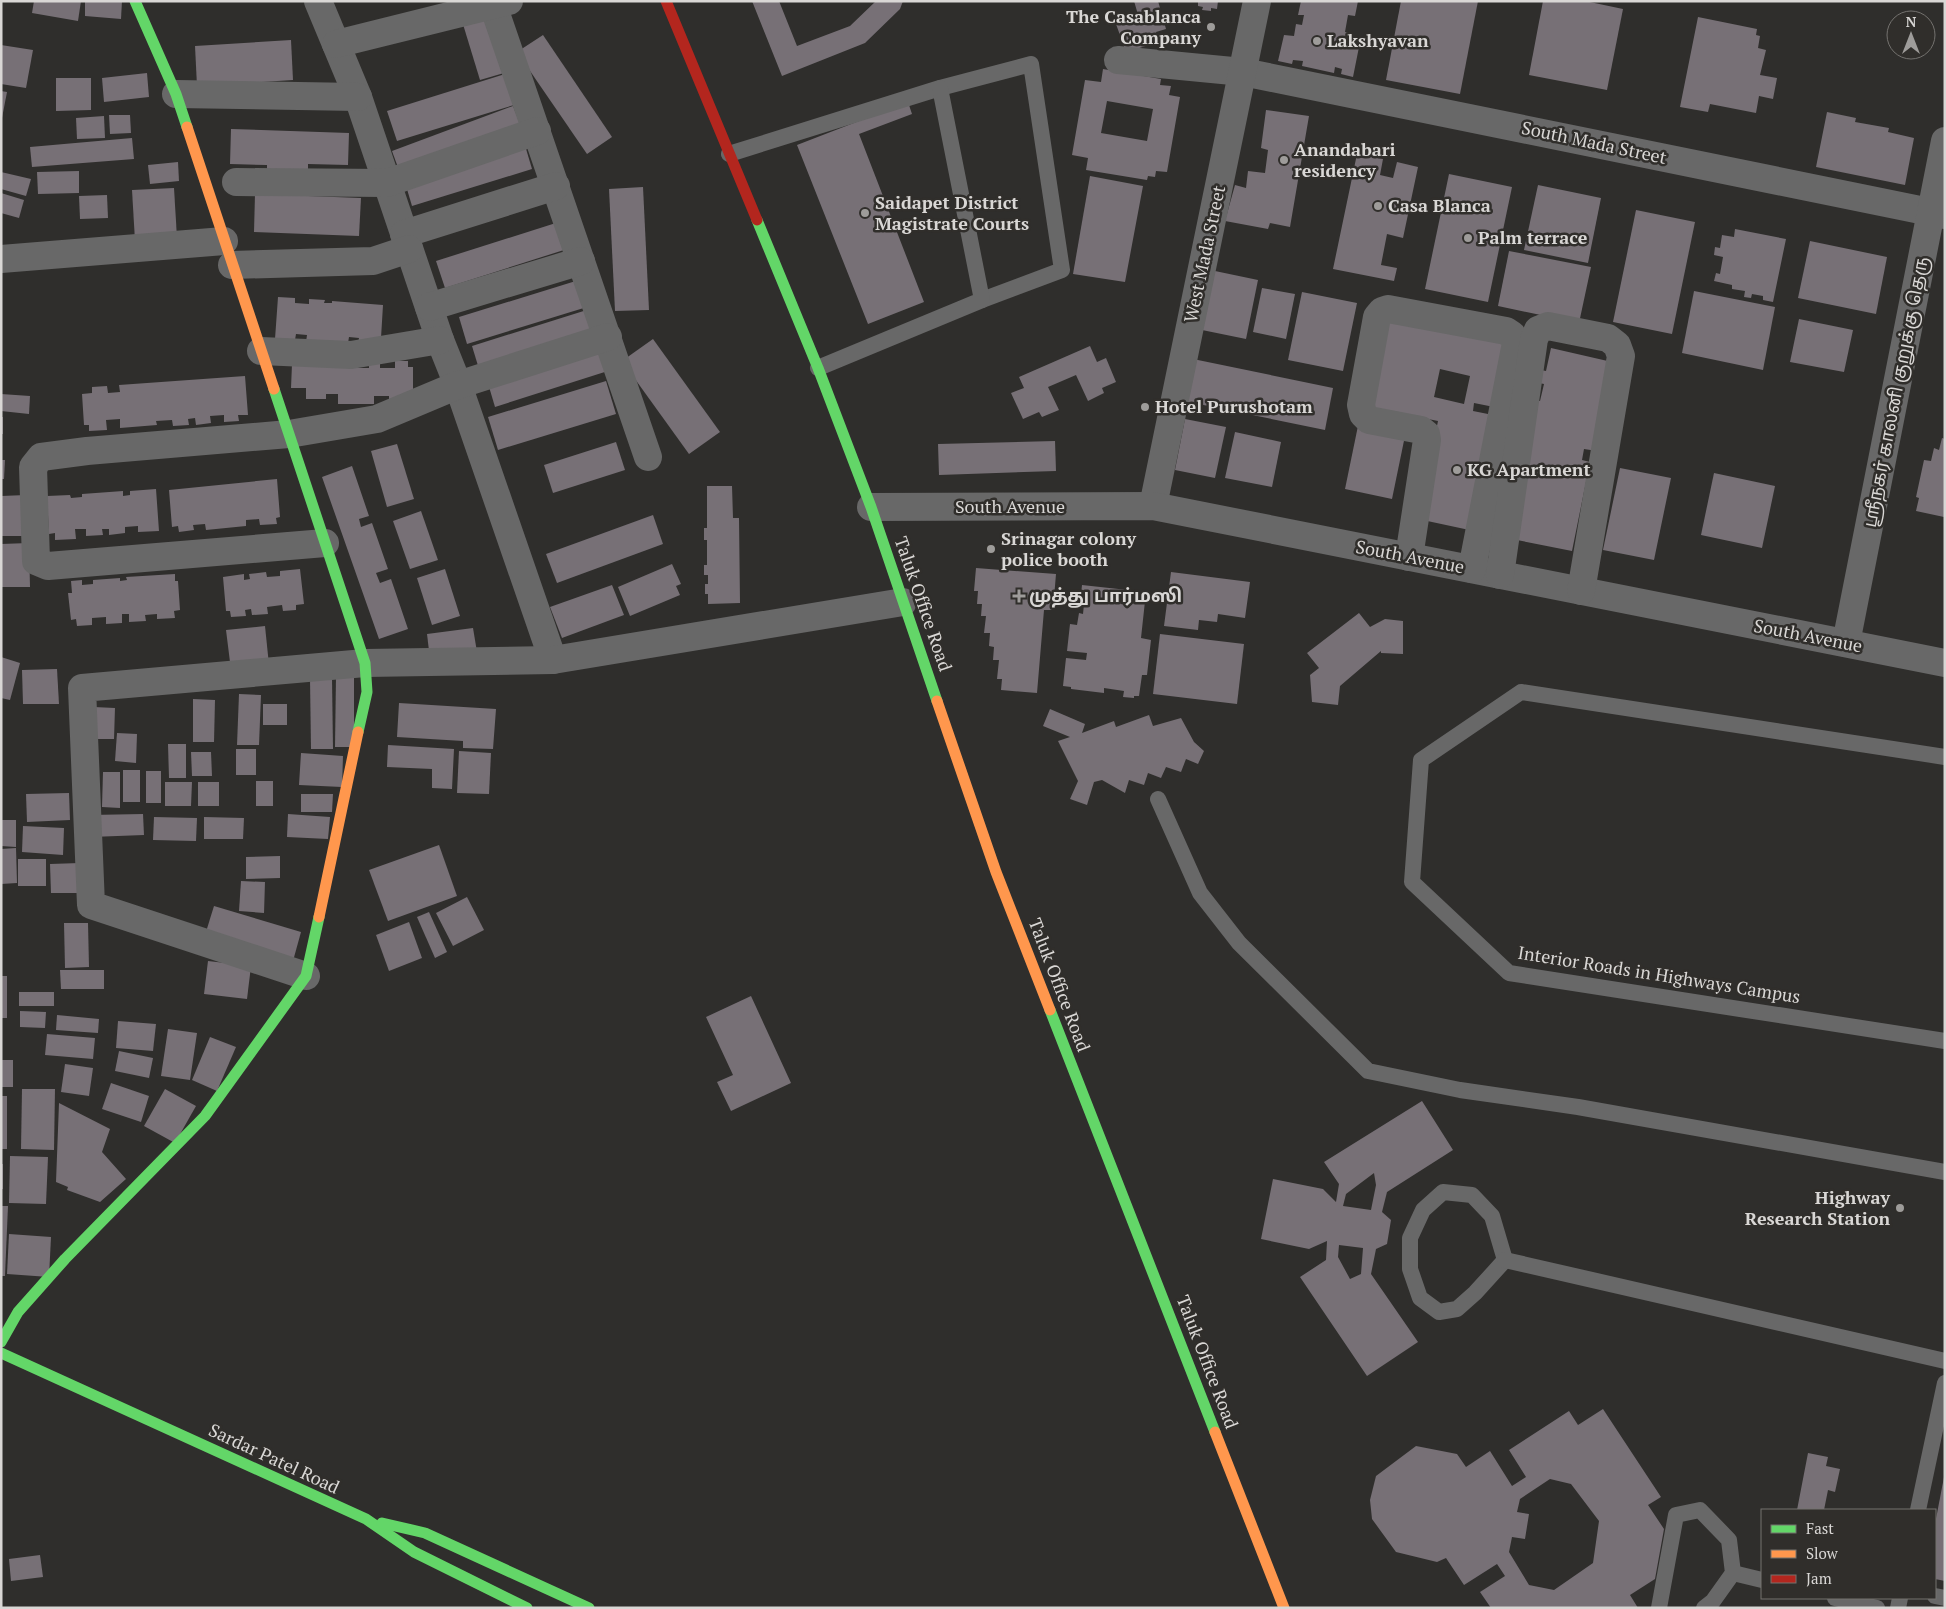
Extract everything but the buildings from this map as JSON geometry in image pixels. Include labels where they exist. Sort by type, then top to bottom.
[{"type":"main road","points":[[1,1342],[18,1312],[65,1259],[205,1116],[306,976],[367,692],[365,662],[176,94],[135,1]]},
{"type":"main road","name":"Taluk Office Road","points":[[666,1],[818,368],[871,507],[996,872],[1284,1608]]},
{"type":"main road","name":"Sardar Patel Road","points":[[1,1353],[366,1520],[414,1552],[526,1608]]},
{"type":"main road","points":[[366,1520],[424,1533],[588,1608]]},
{"type":"main road","points":[[1250,1521],[1268,1598]]},
{"type":"street","points":[[318,1],[358,98],[440,340],[458,385],[553,660]]},
{"type":"street","name":"West Mada Street","points":[[1153,506],[1257,1]]},
{"type":"street","points":[[336,44],[501,3],[537,131],[648,457]]},
{"type":"street","name":"South Mada Street","points":[[1118,60],[1242,72],[1938,214]]},
{"type":"street","points":[[176,94],[358,98]]},
{"type":"street","points":[[236,182],[386,183],[537,131]]},
{"type":"street","name":"ஸ்ரீநகர் காலனி குறுக்கு தெரு","points":[[1846,643],[1938,214],[1945,141]]},
{"type":"street","points":[[1,259],[228,253],[373,262],[406,241],[556,186]]},
{"type":"street","points":[[429,307],[581,261]]},
{"type":"street","points":[[1409,557],[1427,440],[1426,434],[1421,430],[1369,420],[1363,414],[1361,405],[1377,317],[1382,311],[1388,309],[1506,330],[1512,335],[1516,344],[1472,569]]},
{"type":"street","points":[[1500,575],[1534,340],[1538,330],[1548,326],[1608,338],[1617,345],[1621,356],[1581,591]]},
{"type":"street","points":[[325,543],[48,566],[36,561],[34,467],[41,457],[87,451],[289,434],[377,419],[458,385],[608,337]]},
{"type":"street","points":[[261,351],[351,355],[440,340]]},
{"type":"street","name":"South Avenue","points":[[871,507],[1153,506],[1945,662]]},
{"type":"street","points":[[306,976],[91,904],[82,688],[365,662],[553,660],[904,602]]},
{"type":"lane","points":[[729,154],[940,88],[1031,64],[1062,270],[982,300],[818,368]]},
{"type":"lane","points":[[940,88],[982,300]]},
{"type":"lane","name":"Interior Roads in Highways Campus","points":[[1945,757],[1521,692],[1421,760],[1412,882],[1509,973],[1945,1041]]},
{"type":"lane","points":[[1158,799],[1200,893],[1239,943],[1368,1071],[1460,1090],[1578,1107],[1945,1172]]},
{"type":"lane","points":[[1443,1192],[1472,1195],[1492,1216],[1505,1260],[1476,1293],[1457,1309],[1439,1312],[1420,1298],[1410,1270],[1410,1238],[1423,1210],[1443,1192]]},
{"type":"lane","points":[[1505,1260],[1945,1361]]},
{"type":"lane","points":[[1918,1509],[1945,1383]]},
{"type":"lane","points":[[1659,1608],[1676,1516],[1700,1510],[1729,1540],[1733,1573],[1713,1602],[1704,1608]]},
{"type":"lane","points":[[1733,1573],[1761,1580]]},
{"type":"lane","points":[[1839,1599],[1877,1608]]},
{"type":"traffic: fast","points":[[135,1],[176,94],[187,127]]},
{"type":"traffic: fast","points":[[757,220],[818,368],[871,507],[937,701]]},
{"type":"traffic: fast","points":[[274,389],[365,663],[367,692],[358,732]]},
{"type":"traffic: fast","points":[[1,1342],[18,1312],[65,1259],[205,1116],[306,976],[319,917]]},
{"type":"traffic: fast","points":[[1050,1010],[1215,1432]]},
{"type":"traffic: fast","points":[[1,1353],[366,1519],[414,1552],[527,1608]]},
{"type":"traffic: fast","points":[[382,1523],[425,1533],[589,1608]]},
{"type":"traffic: slow","points":[[187,127],[274,389]]},
{"type":"traffic: slow","points":[[937,701],[996,872],[1050,1010]]},
{"type":"traffic: slow","points":[[319,917],[358,732]]},
{"type":"traffic: slow","points":[[1215,1432],[1284,1608]]},
{"type":"traffic: jam","points":[[666,1],[757,220]]},
{"type":"place","name":"The Casablanca Company","points":[[1211,27]]},
{"type":"place","name":"Lakshyavan","points":[[1317,41]]},
{"type":"place","name":"Anandabari residency","points":[[1284,160]]},
{"type":"place","name":"Casa Blanca","points":[[1378,206]]},
{"type":"place","name":"Saidapet District Magistrate Courts","points":[[865,213]]},
{"type":"place","name":"Palm terrace","points":[[1468,238]]},
{"type":"place","name":"Hotel Purushotam","points":[[1145,407]]},
{"type":"place","name":"KG Apartment","points":[[1457,470]]},
{"type":"place","name":"Srinagar colony police booth","points":[[991,549]]},
{"type":"place","name":"முத்து பார்மஸி","points":[[1019,596]]},
{"type":"place","name":"Highway Research Station","points":[[1900,1208]]}]
